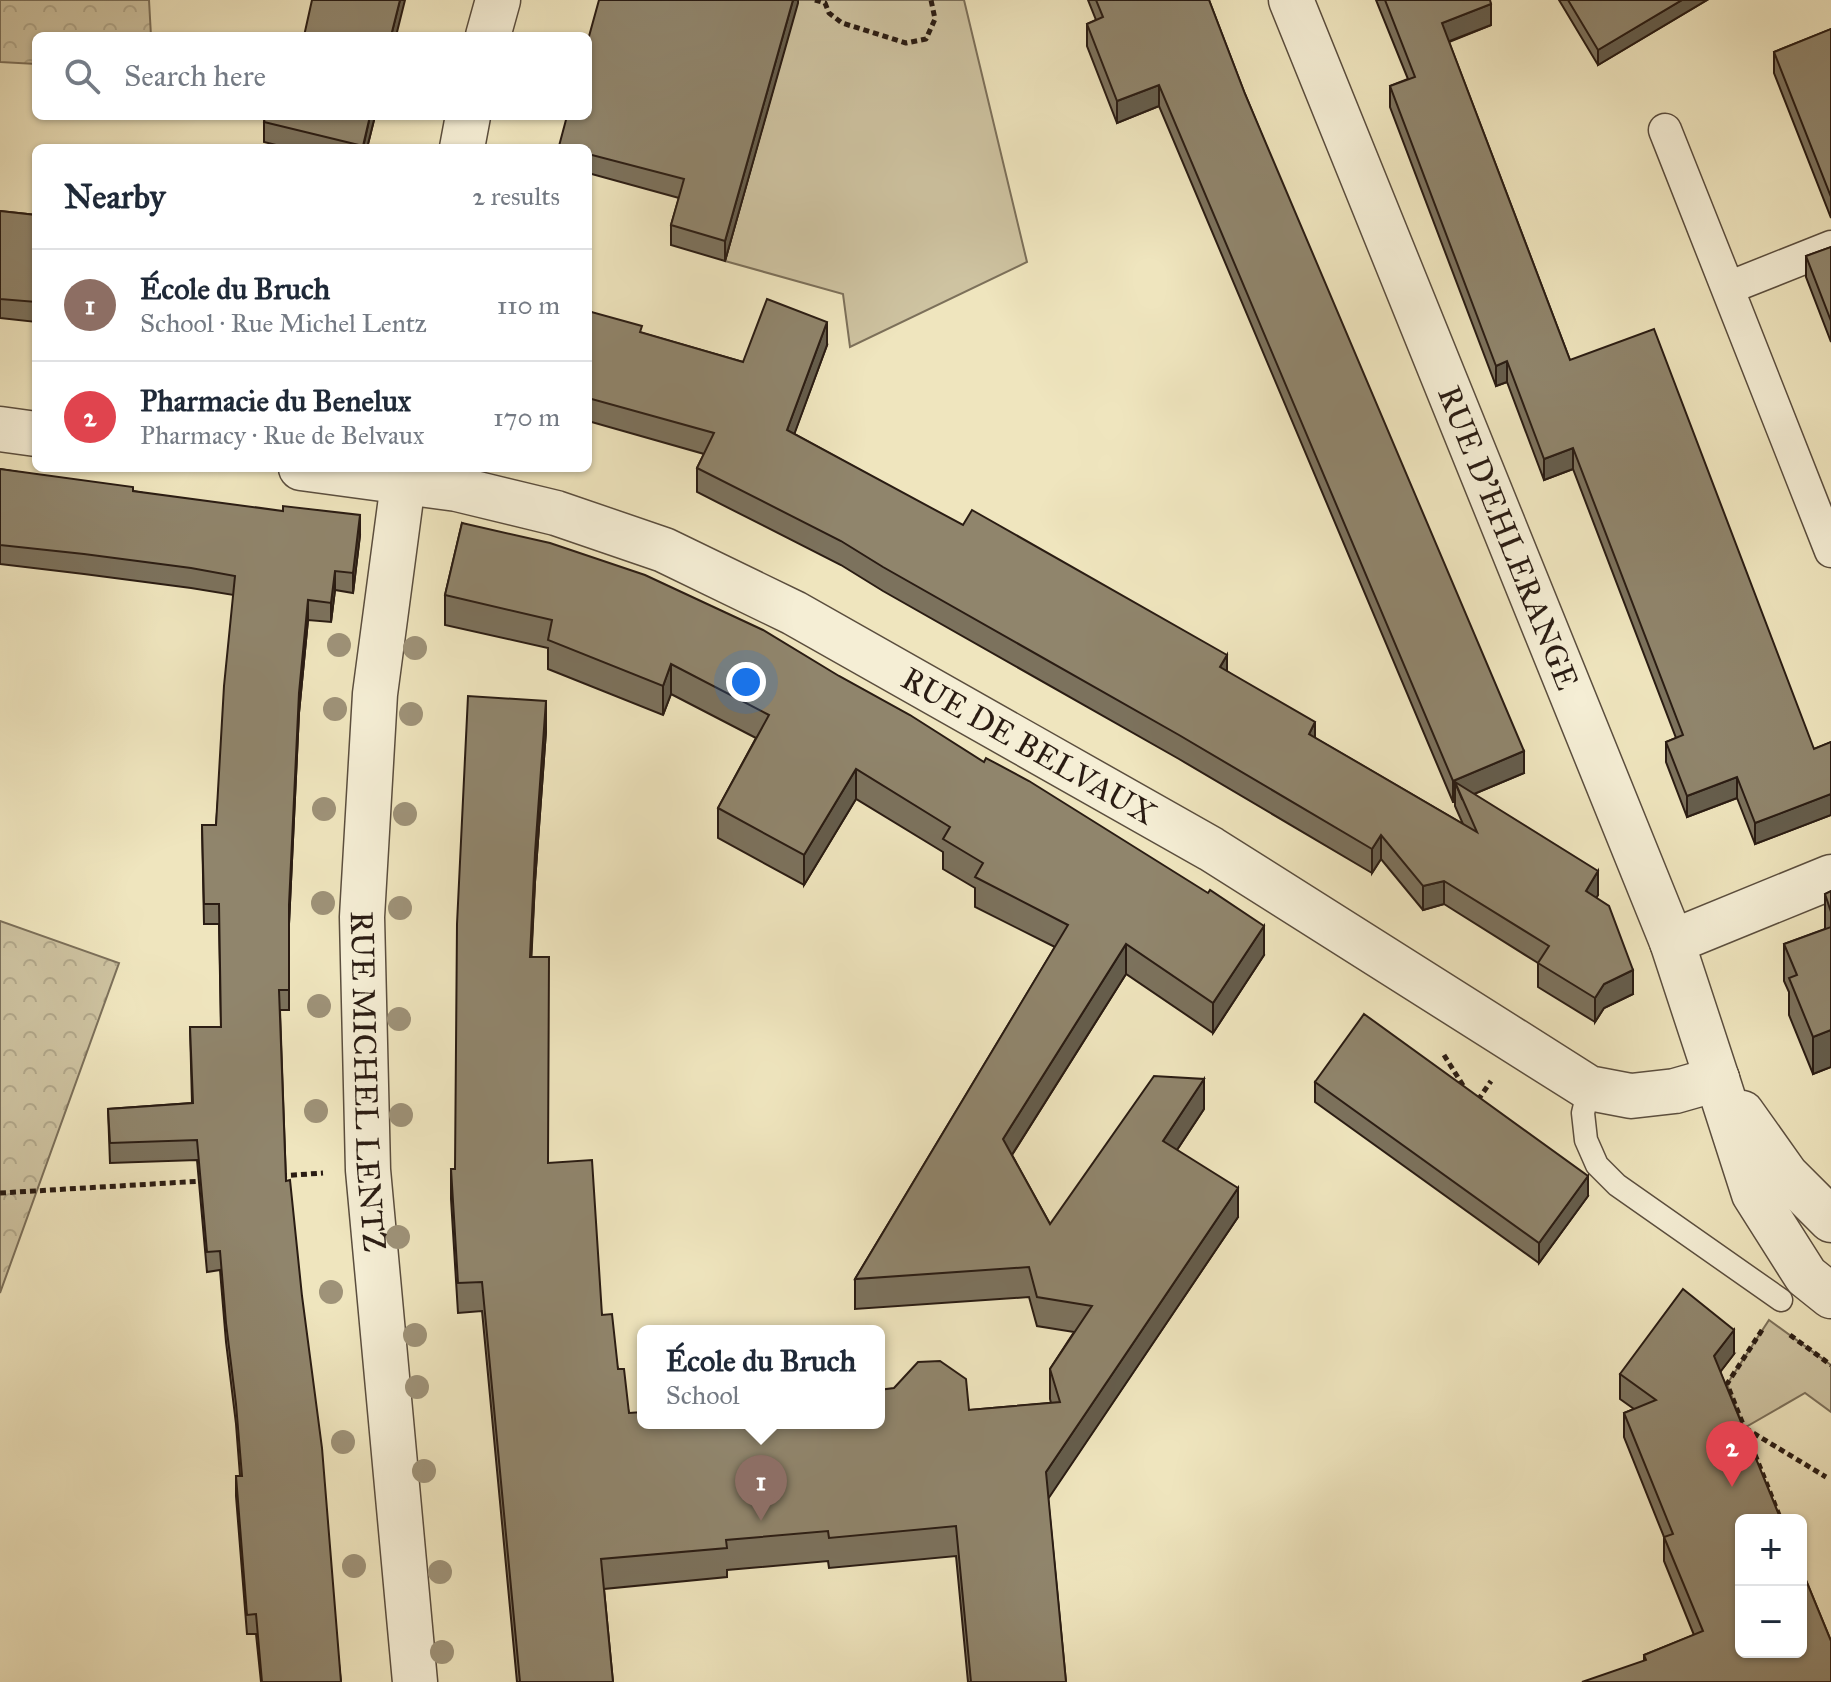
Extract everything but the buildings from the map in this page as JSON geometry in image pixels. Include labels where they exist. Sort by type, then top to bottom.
[{"type":"street","points":[[489,32],[498,0]]},
{"type":"street","name":"RUE D'EHLERANGE","points":[[1291,0],[1672,942],[1717,1079]]},
{"type":"street","points":[[463,144],[467,120]]},
{"type":"street","points":[[1831,247],[1728,288],[1665,130],[1831,551]]},
{"type":"street","points":[[0,429],[32,433]]},
{"type":"street","name":"RUE DE BELVAUX","points":[[360,472],[404,475],[556,513],[664,550],[794,613],[1211,849],[1589,1088],[1631,1096],[1675,1091],[1717,1079]]},
{"type":"street","name":"RUE MICHEL LENTZ","points":[[404,475],[375,694],[362,917],[368,1170],[415,1682]]},
{"type":"street","points":[[1672,942],[1831,877]]},
{"type":"street","points":[[1717,1079],[1786,1175],[1831,1220]]},
{"type":"street","points":[[1717,1079],[1754,1194],[1806,1276],[1831,1296]]},
{"type":"lane","points":[[1589,1088],[1583,1113],[1586,1140],[1597,1165],[1617,1185],[1781,1300]]},
{"type":"path","points":[[815,0],[826,2],[829,13],[842,23],[906,43],[926,39],[935,19],[931,0]]},
{"type":"path","points":[[277,1176],[368,1170]]},
{"type":"path","points":[[0,1193],[216,1180]]},
{"type":"path","points":[[1769,1320],[1727,1384],[1779,1514]]},
{"type":"path","points":[[1744,1428],[1826,1477]]},
{"type":"green space","points":[[0,0],[149,0],[151,32],[32,32],[32,64],[0,62]]},
{"type":"green space","points":[[798,0],[964,0],[1027,262],[850,347],[843,294],[725,261]]},
{"type":"green space","points":[[0,921],[119,963],[0,1293]]},
{"type":"green space","points":[[1769,1320],[1831,1365],[1831,1412],[1805,1393],[1744,1428],[1727,1384]]},
{"type":"place","name":"Pharmacie du Benelux","points":[[1732,1487]]},
{"type":"place","name":"École du Bruch","points":[[761,1521]]}]
